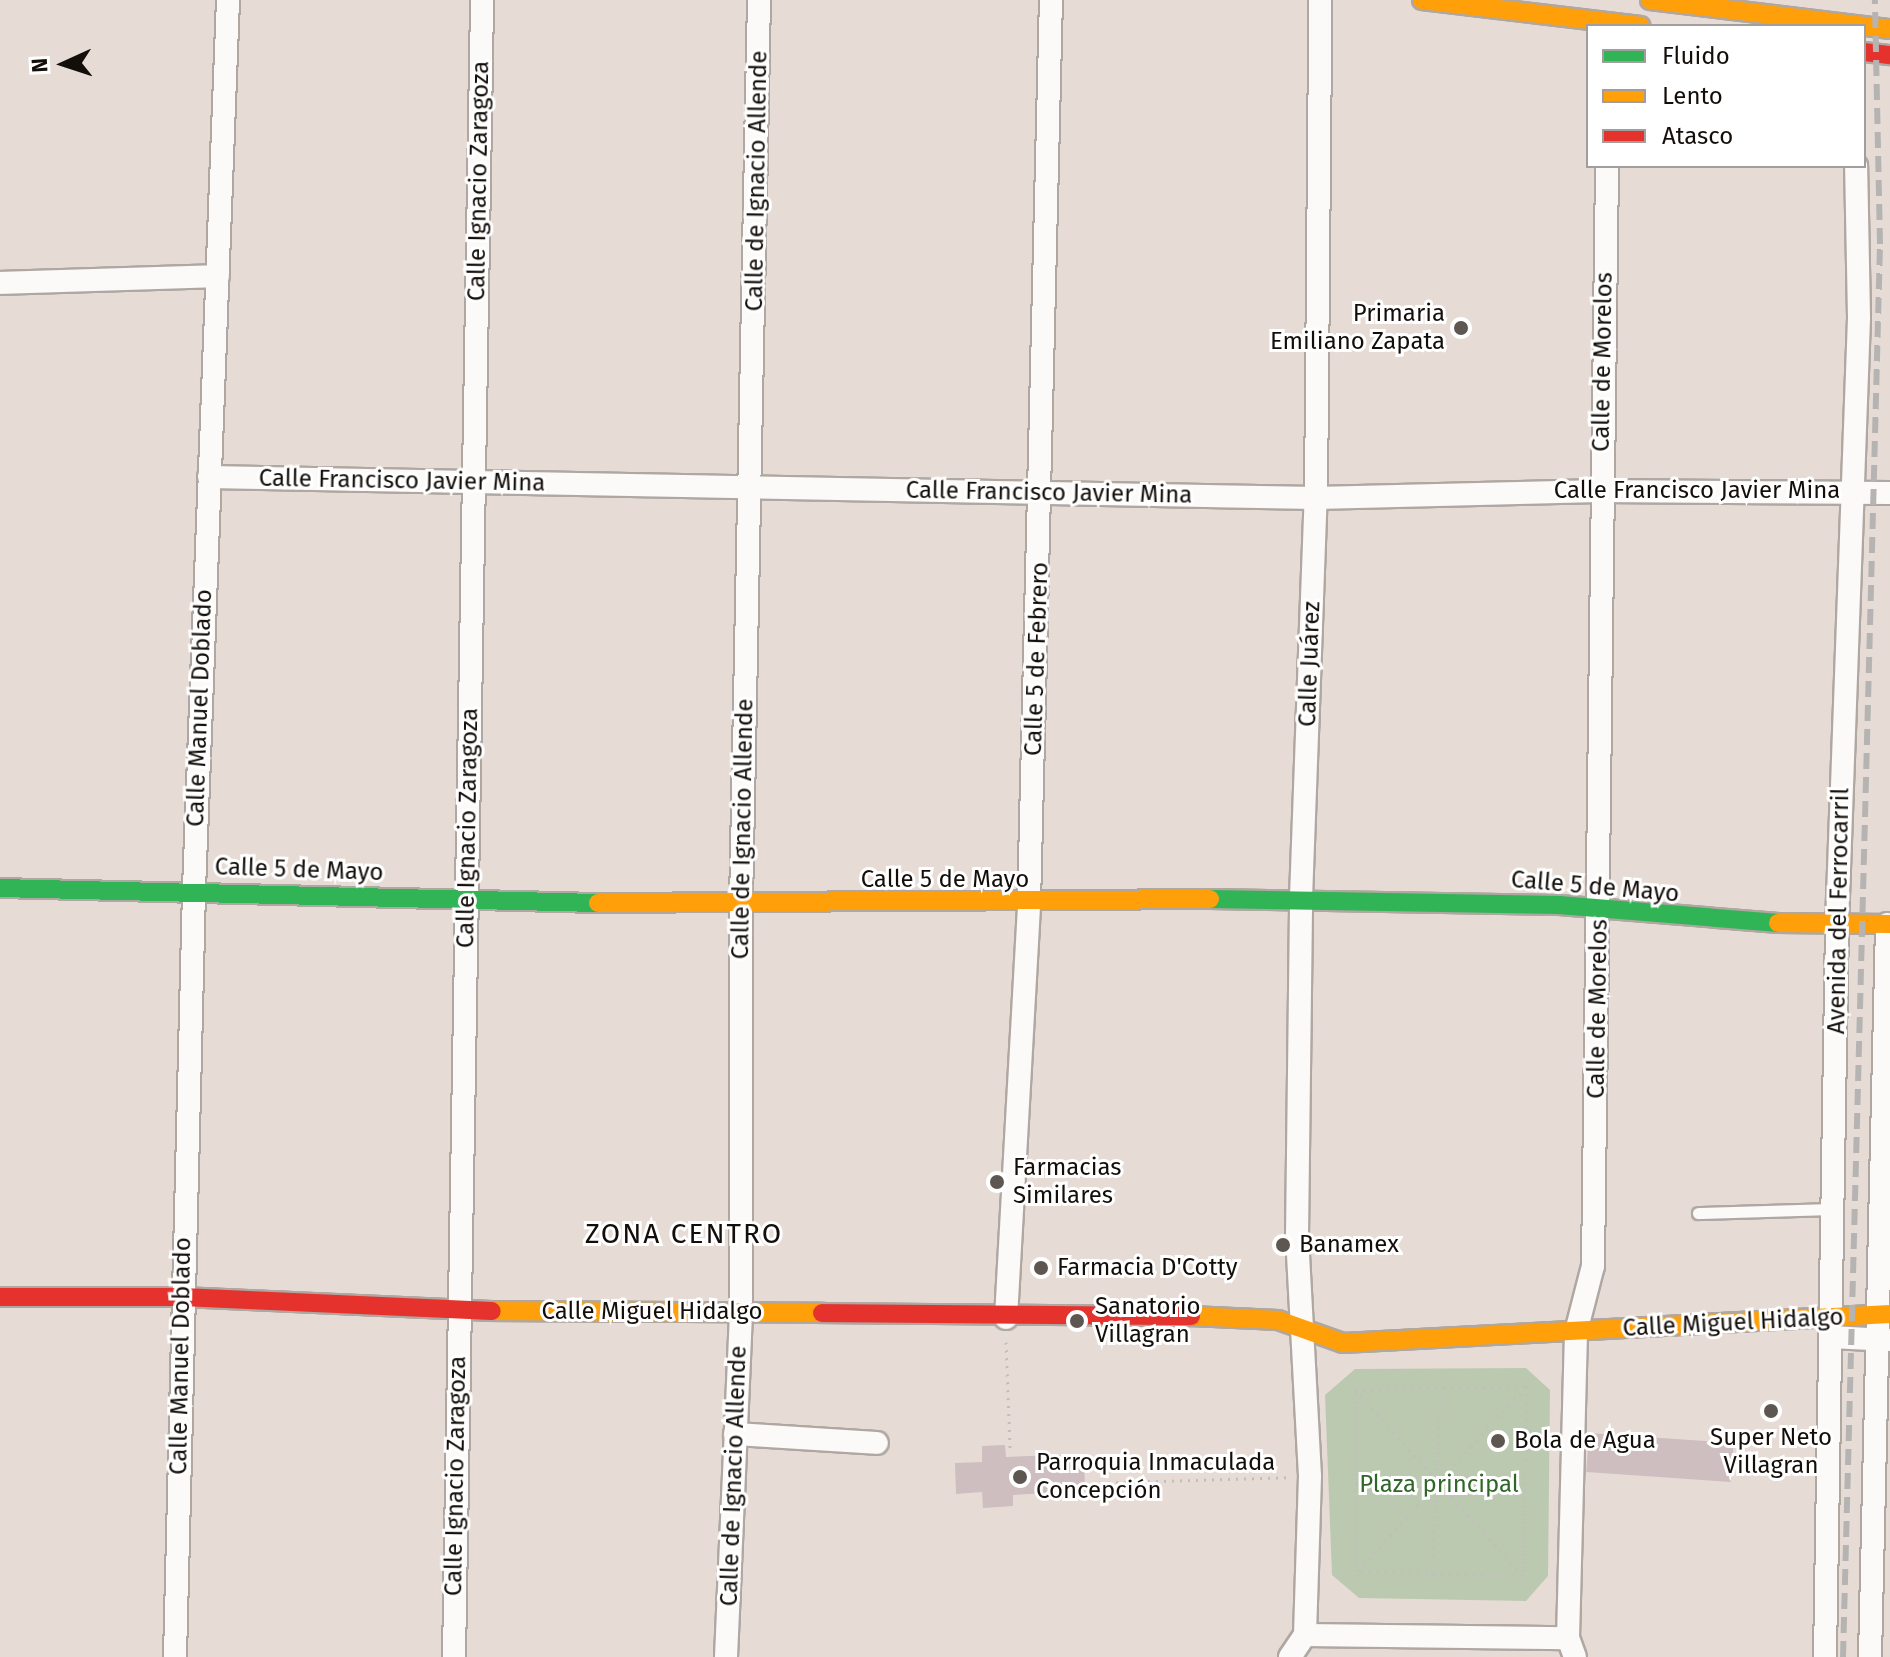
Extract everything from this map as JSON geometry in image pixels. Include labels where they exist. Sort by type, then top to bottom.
[{"type":"street","name":"Calle Manuel Doblado","points":[[175,1657],[194,889],[228,0]]},
{"type":"street","name":"Calle Ignacio Zaragoza","points":[[454,1657],[482,0]]},
{"type":"street","name":"Calle de Ignacio Allende","points":[[726,1657],[741,1312],[741,903],[759,0]]},
{"type":"street","name":"Calle 5 de Febrero","points":[[1006,1318],[1029,904],[1042,491],[1051,0]]},
{"type":"street","name":"Calle Juárez","points":[[1305,1635],[1310,1476],[1297,1236],[1301,898],[1316,498],[1320,0]]},
{"type":"street","points":[[1422,0],[1610,16],[1634,24]]},
{"type":"street","points":[[1650,0],[1852,24]]},
{"type":"street","points":[[1866,26],[1890,29]]},
{"type":"street","points":[[1866,52],[1890,55]]},
{"type":"street","name":"Calle de Morelos","points":[[1571,1647],[1576,1332],[1593,1266],[1599,909],[1600,491],[1607,168]]},
{"type":"street","name":"Avenida del Ferrocarril","points":[[1825,1657],[1837,924],[1859,317],[1856,168]]},
{"type":"street","points":[[0,283],[218,276]]},
{"type":"street","name":"Calle Francisco Javier Mina","points":[[209,477],[748,490],[1042,491],[1316,498],[1600,491],[1851,490],[1890,493]]},
{"type":"street","name":"Calle 5 de Mayo","points":[[0,888],[194,889],[466,901],[1029,904],[1301,898],[1599,909],[1726,922],[1888,924]]},
{"type":"street","name":"Avenida del Ferrocarril","points":[[1870,1657],[1883,1340],[1888,924]]},
{"type":"street","name":"Calle Miguel Hidalgo","points":[[0,1297],[182,1297],[459,1311],[741,1312],[1006,1318],[1244,1316],[1303,1329],[1343,1343],[1576,1332],[1832,1327],[1883,1314]]},
{"type":"street","name":"Calle Miguel Hidalgo","points":[[1832,1327],[1883,1340]]},
{"type":"street","points":[[735,1434],[877,1443]]},
{"type":"street","points":[[1290,1657],[1305,1635],[1571,1647]]},
{"type":"lane","points":[[1698,1213],[1834,1209]]},
{"type":"path","points":[[1006,1318],[1010,1448]]},
{"type":"path","points":[[1355,1390],[1527,1386]]},
{"type":"path","points":[[1523,1576],[1527,1386]]},
{"type":"path","points":[[1357,1571],[1438,1488],[1527,1386]]},
{"type":"path","points":[[1432,1573],[1441,1388]]},
{"type":"path","points":[[1355,1390],[1438,1488],[1523,1576]]},
{"type":"path","points":[[1355,1390],[1357,1571]]},
{"type":"path","points":[[1092,1483],[1310,1476]]},
{"type":"path","points":[[1356,1485],[1438,1488],[1525,1480]]},
{"type":"path","points":[[1357,1571],[1523,1576]]},
{"type":"green space","name":"Plaza principal","points":[[1526,1368],[1550,1390],[1548,1576],[1526,1601],[1359,1598],[1332,1575],[1325,1395],[1355,1369]]},
{"type":"building","points":[[1589,1433],[1734,1443],[1731,1482],[1586,1472]]},
{"type":"building","name":"Parroquia Inmaculada Concepción","points":[[1005,1445],[1006,1457],[1084,1454],[1085,1491],[1013,1495],[1013,1506],[983,1508],[982,1492],[956,1494],[955,1463],[982,1462],[982,1446]]},
{"type":"railway","points":[[1843,1657],[1880,244],[1875,0]]},
{"type":"traffic: fast","points":[[0,888],[598,903]]},
{"type":"traffic: fast","points":[[1210,899],[1559,905],[1778,923]]},
{"type":"traffic: slow","points":[[1422,0],[1623,24]]},
{"type":"traffic: slow","points":[[1650,0],[1849,24]]},
{"type":"traffic: slow","points":[[1866,26],[1890,29]]},
{"type":"traffic: slow","points":[[598,903],[1210,899]]},
{"type":"traffic: slow","points":[[1778,923],[1890,924]]},
{"type":"traffic: slow","points":[[492,1311],[822,1313]]},
{"type":"traffic: slow","points":[[1191,1316],[1278,1320],[1343,1343],[1890,1314]]},
{"type":"traffic: jam","points":[[1866,52],[1890,55]]},
{"type":"traffic: jam","points":[[0,1297],[182,1297],[492,1311]]},
{"type":"traffic: jam","points":[[822,1313],[1191,1316]]},
{"type":"place","name":"Primaria Emiliano Zapata","points":[[1461,328]]},
{"type":"place","name":"Farmacias Similares","points":[[997,1182]]},
{"type":"place","name":"Banamex","points":[[1283,1245]]},
{"type":"place","name":"Farmacia D'Cotty","points":[[1041,1268]]},
{"type":"place","name":"Sanatorio Villagran","points":[[1077,1321]]},
{"type":"place","name":"Super Neto Villagran","points":[[1771,1411]]},
{"type":"place","name":"Bola de Agua","points":[[1498,1441]]},
{"type":"place","name":"Parroquia Inmaculada Concepción","points":[[1020,1477]]},
{"type":"district","name":"ZONA CENTRO","points":[[684,1234]]}]
